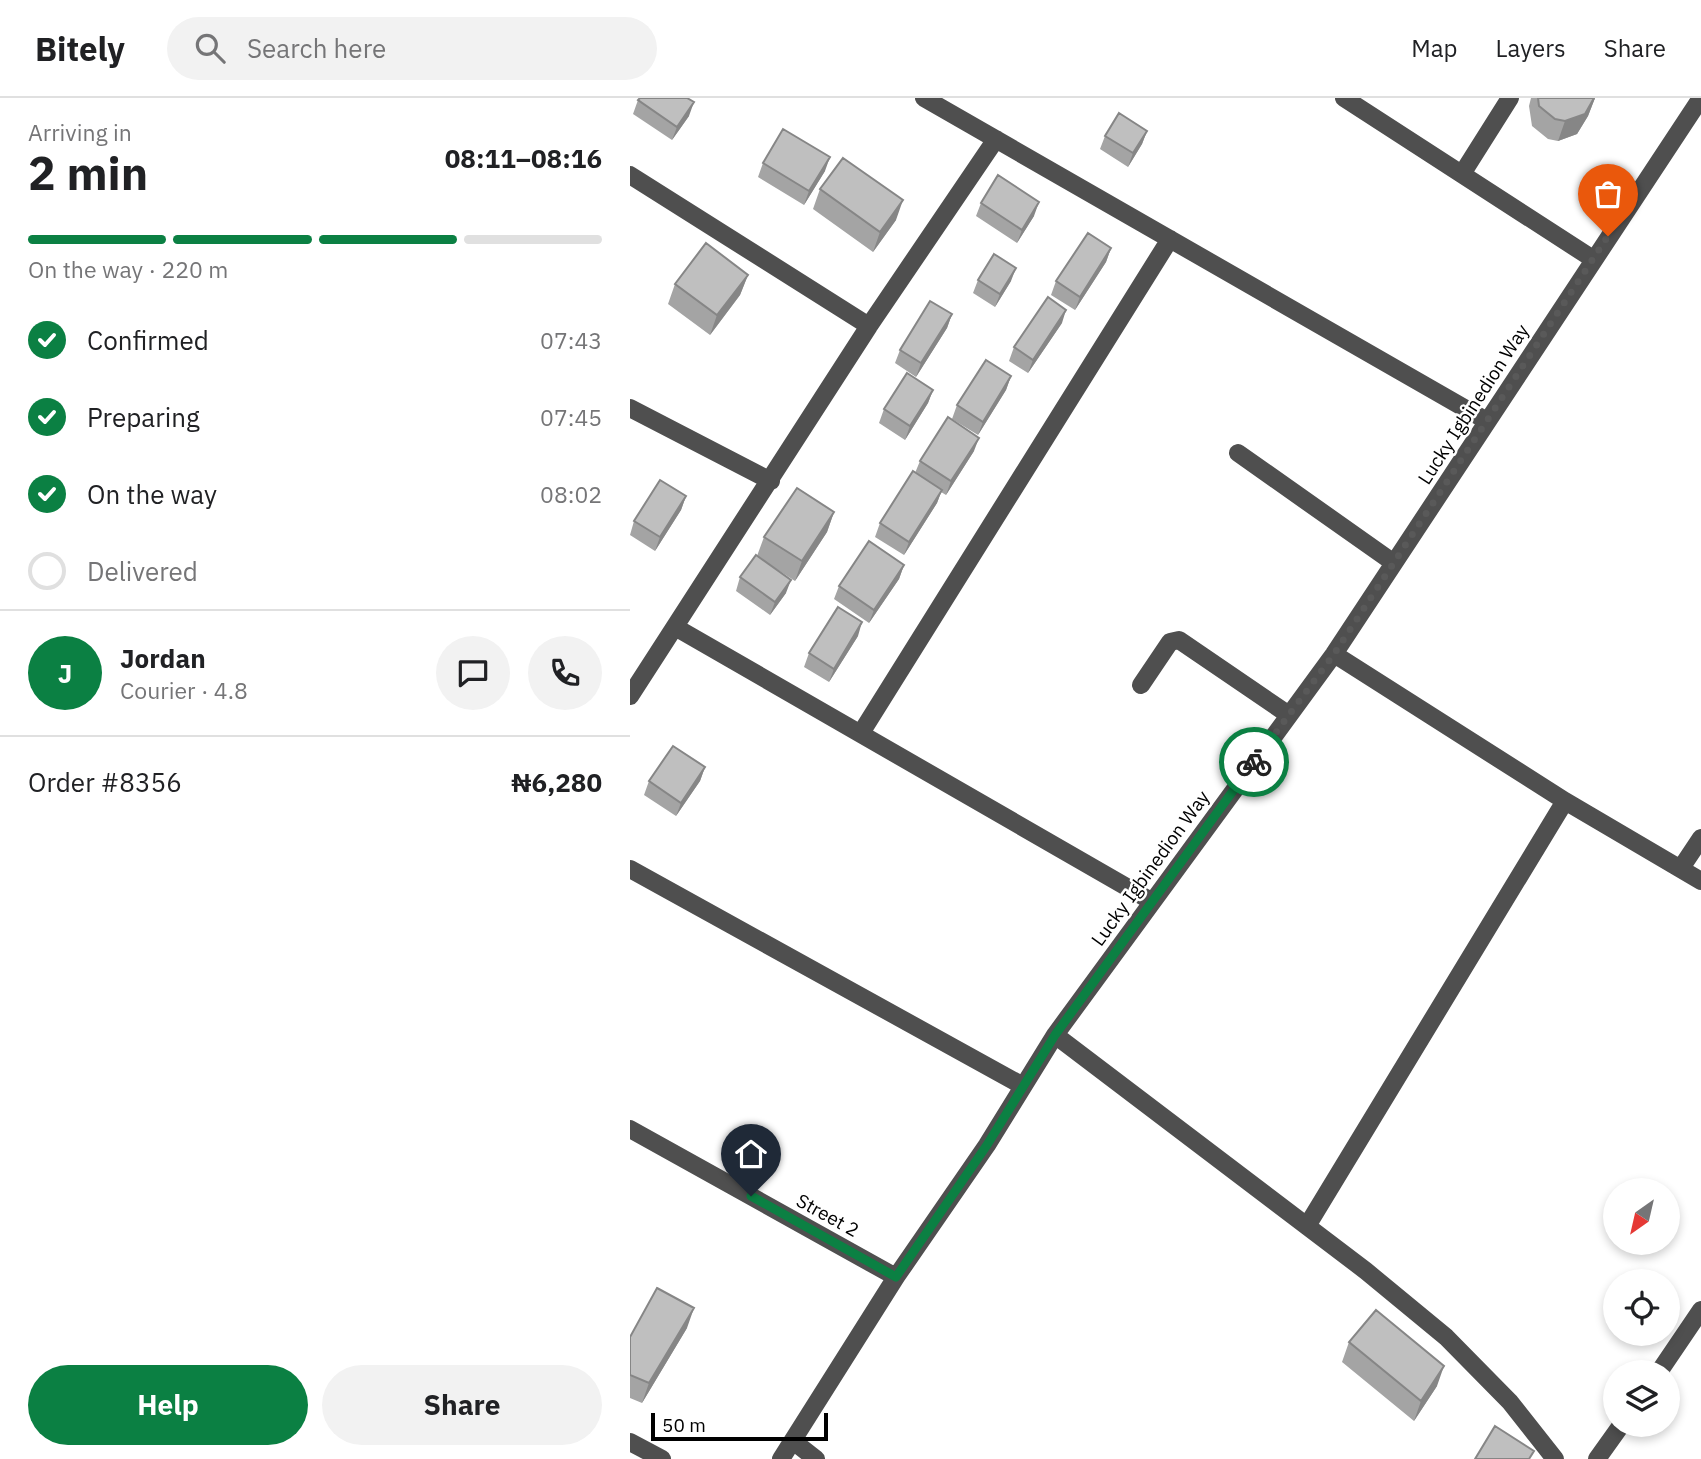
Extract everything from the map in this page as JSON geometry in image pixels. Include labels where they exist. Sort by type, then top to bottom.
[{"type":"street","points":[[924,98],[1487,421]]},
{"type":"street","points":[[1344,98],[1593,259]]},
{"type":"street","points":[[1462,174],[1510,98]]},
{"type":"street","name":"Lucky Igbinedion Way","points":[[781,1459],[896,1277],[987,1145],[1055,1035],[1334,654],[1701,99]]},
{"type":"street","points":[[630,696],[869,326],[996,139]]},
{"type":"street","points":[[630,176],[869,326]]},
{"type":"street","points":[[861,733],[1170,239]]},
{"type":"street","points":[[630,408],[771,481]]},
{"type":"street","points":[[1238,453],[1394,563]]},
{"type":"street","points":[[675,627],[1151,901]]},
{"type":"street","points":[[1141,685],[1171,642],[1179,640],[1289,715]]},
{"type":"street","points":[[1334,654],[1565,801],[1701,881]]},
{"type":"street","points":[[1307,1226],[1565,801]]},
{"type":"street","points":[[1681,868],[1701,838]]},
{"type":"street","points":[[630,869],[1023,1086]]},
{"type":"street","points":[[1055,1035],[1307,1226],[1446,1337],[1510,1402],[1555,1459]]},
{"type":"street","name":"Street 2","points":[[630,1129],[896,1277]]},
{"type":"street","points":[[1667,1360],[1701,1310]]},
{"type":"street","points":[[1597,1459],[1613,1437]]},
{"type":"street","points":[[793,1441],[816,1459]]},
{"type":"street","points":[[630,1442],[662,1459]]},
{"type":"building","points":[[687,98],[694,102],[677,127],[638,100]]},
{"type":"building","points":[[1538,98],[1594,98],[1585,114],[1565,121],[1555,119],[1539,106]]},
{"type":"building","points":[[1119,113],[1147,131],[1133,153],[1105,136]]},
{"type":"building","points":[[783,129],[830,157],[809,191],[763,163]]},
{"type":"building","points":[[843,158],[903,200],[880,232],[820,189]]},
{"type":"building","points":[[998,175],[1039,202],[1022,230],[981,203]]},
{"type":"building","points":[[1088,233],[1111,248],[1080,297],[1056,281]]},
{"type":"building","points":[[706,243],[748,275],[717,315],[675,284]]},
{"type":"building","points":[[994,254],[1016,268],[1000,294],[978,280]]},
{"type":"building","points":[[1048,297],[1066,310],[1033,360],[1014,347]]},
{"type":"building","points":[[930,301],[952,314],[921,363],[900,350]]},
{"type":"building","points":[[986,360],[1011,376],[983,422],[957,405]]},
{"type":"building","points":[[907,373],[933,390],[910,426],[884,409]]},
{"type":"building","points":[[948,417],[979,438],[951,481],[920,461]]},
{"type":"building","points":[[913,471],[942,490],[909,542],[880,523]]},
{"type":"building","points":[[660,480],[686,496],[660,537],[634,521]]},
{"type":"building","points":[[797,488],[834,512],[802,561],[764,537]]},
{"type":"building","points":[[869,541],[904,565],[874,610],[839,586]]},
{"type":"building","points":[[756,555],[791,580],[775,602],[740,577]]},
{"type":"building","points":[[838,607],[862,622],[834,669],[809,653]]},
{"type":"building","points":[[673,746],[705,767],[681,803],[649,781]]},
{"type":"building","points":[[657,1288],[694,1308],[649,1383],[630,1375],[630,1337]]},
{"type":"building","points":[[1376,1310],[1444,1366],[1421,1401],[1349,1342]]},
{"type":"building","points":[[1495,1426],[1534,1451],[1529,1459],[1475,1459]]},
{"type":"way so far","points":[[1254,762],[1334,654],[1608,236]]},
{"type":"route","points":[[751,1196],[896,1277],[987,1145],[1055,1035],[1254,762]]}]
